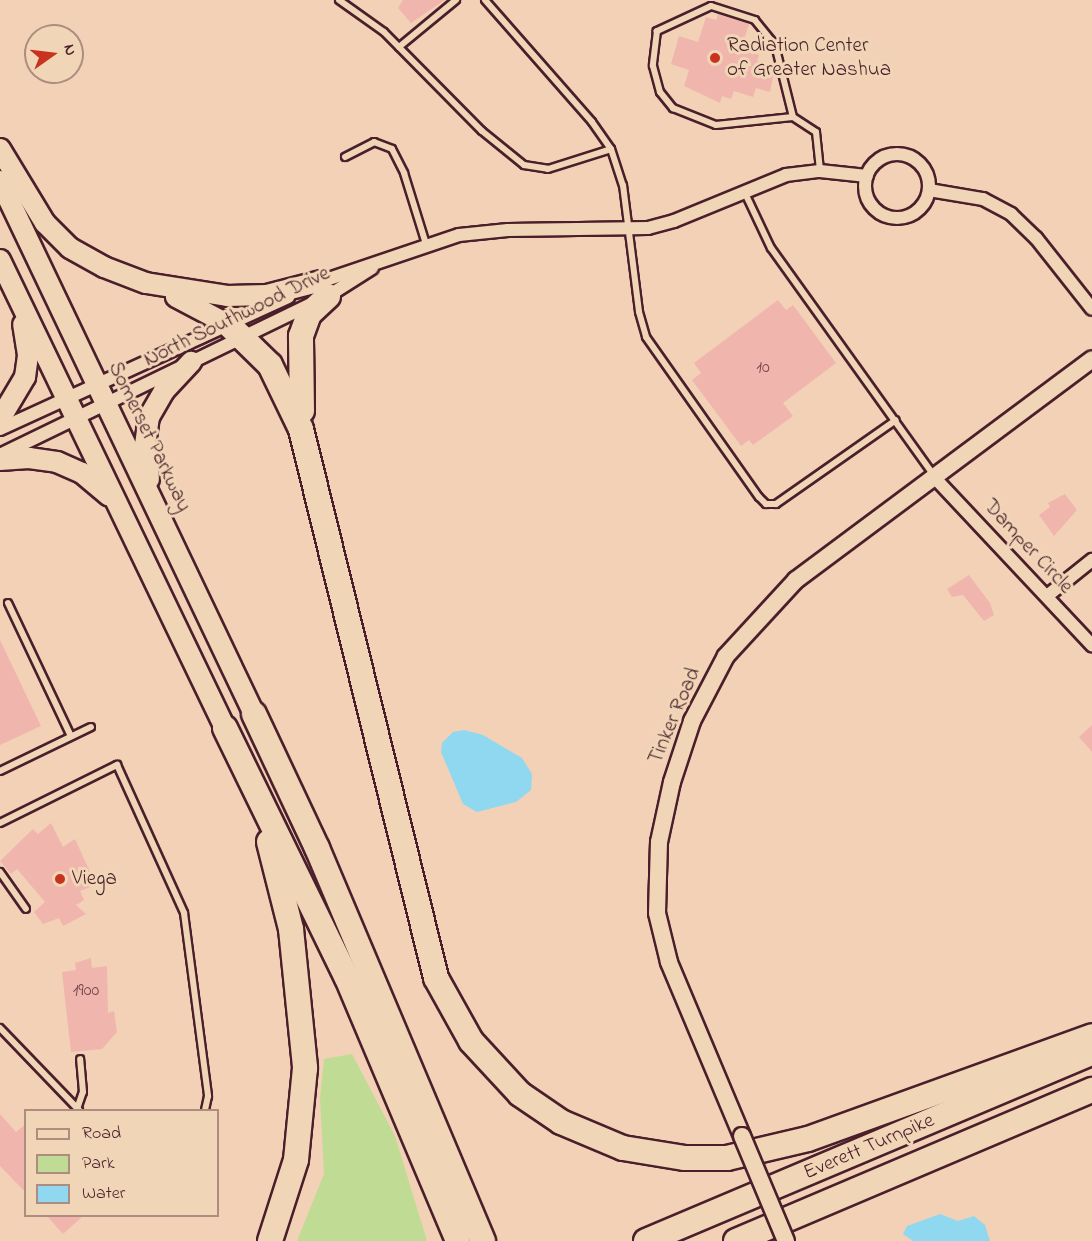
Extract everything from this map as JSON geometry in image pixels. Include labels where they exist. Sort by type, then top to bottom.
[{"type":"highway","points":[[313,475],[302,412],[298,349],[307,318],[325,288]]},
{"type":"highway","points":[[237,330],[282,384],[301,429],[432,969],[448,1005],[476,1048],[536,1107],[591,1137],[633,1150],[694,1159],[739,1156],[808,1139],[1092,1036]]},
{"type":"highway","points":[[254,714],[331,879],[483,1241]]},
{"type":"highway","points":[[225,728],[256,805],[282,884],[303,1021],[305,1068],[301,1131],[290,1182],[270,1241]]},
{"type":"highway","points":[[225,728],[347,978],[458,1241]]},
{"type":"highway","name":"Everett Turnpike","points":[[646,1241],[1092,1053]]},
{"type":"highway","name":"Everett Turnpike","points":[[736,1241],[1092,1090]]},
{"type":"main road","points":[[0,149],[29,201],[62,241],[93,262],[146,283],[237,330]]},
{"type":"main road","name":"Somerset Parkway","points":[[0,181],[254,714]]},
{"type":"main road","points":[[0,260],[225,728]]},
{"type":"main road","points":[[0,419],[20,391],[28,363],[26,340],[10,281]]},
{"type":"main road","points":[[146,283],[243,297],[325,288]]},
{"type":"main road","points":[[159,514],[147,469],[146,430],[159,398],[191,362]]},
{"type":"main road","points":[[0,460],[29,458],[66,465],[98,486],[121,512]]},
{"type":"street","points":[[904,155],[921,165],[929,190],[925,201],[913,214],[891,217],[875,209],[868,200],[867,176],[884,157],[904,155]]},
{"type":"street","name":"North Southwood Drive","points":[[0,429],[97,384],[237,330],[380,262],[426,244],[502,230],[628,231],[674,221],[744,190],[786,175],[820,171],[867,176]]},
{"type":"street","points":[[929,190],[983,199],[1011,214],[1036,238],[1092,309]]},
{"type":"street","name":"North Southwood Drive","points":[[0,455],[191,362],[237,330],[325,288]]},
{"type":"street","name":"Tinker Road","points":[[786,1241],[662,940],[656,901],[657,863],[672,782],[703,697],[742,635],[777,598],[827,554],[1092,359]]},
{"type":"street","name":"Damper Circle","points":[[934,477],[1092,645]]},
{"type":"street","points":[[1047,596],[1092,560]]},
{"type":"lane","points":[[339,0],[399,47],[482,131],[524,165],[548,169],[611,149]]},
{"type":"lane","points":[[399,47],[456,0]]},
{"type":"lane","points":[[485,0],[592,122],[611,149],[623,185],[628,231],[646,337],[679,388],[766,504],[776,504],[896,420]]},
{"type":"lane","points":[[793,117],[775,45],[754,20],[711,6],[665,24],[654,39],[653,66],[660,92],[673,108],[716,125],[793,117],[816,132],[820,171]]},
{"type":"lane","points":[[345,157],[374,142],[392,149],[404,173],[426,244]]},
{"type":"lane","points":[[744,190],[771,248],[896,420],[934,477]]},
{"type":"lane","points":[[8,603],[71,736]]},
{"type":"lane","points":[[0,771],[91,727]]},
{"type":"lane","points":[[0,823],[117,765],[184,913],[208,1096],[205,1109]]},
{"type":"lane","points":[[0,872],[26,909]]},
{"type":"lane","points":[[0,1028],[77,1109]]},
{"type":"lane","points":[[78,1109],[83,1092],[80,1059]]},
{"type":"green space","points":[[352,1054],[395,1136],[427,1241],[297,1241],[324,1174],[320,1098],[324,1059]]},
{"type":"water","points":[[464,730],[483,735],[522,758],[532,774],[531,790],[516,802],[477,812],[463,804],[441,752],[442,743],[453,732]]},
{"type":"water","points":[[940,1214],[958,1221],[974,1216],[985,1225],[990,1241],[913,1241],[903,1234],[907,1226]]},
{"type":"building","points":[[403,0],[445,0],[411,23],[398,8]]},
{"type":"building","name":"Radiation Center of Greater Nashua","points":[[718,14],[749,24],[741,49],[759,55],[757,61],[775,67],[770,92],[756,88],[753,97],[734,91],[731,99],[722,96],[720,103],[684,86],[689,70],[671,64],[679,36],[698,42],[706,17],[716,20]]},
{"type":"building","points":[[778,300],[786,310],[793,305],[836,363],[783,403],[793,416],[753,445],[749,440],[741,446],[692,380],[701,373],[694,363]]},
{"type":"building","points":[[1065,494],[1077,510],[1054,536],[1039,515],[1050,507],[1048,503]]},
{"type":"building","points":[[969,575],[990,603],[994,615],[984,621],[963,595],[952,597],[947,589]]},
{"type":"building","points":[[0,640],[41,726],[0,745]]},
{"type":"building","points":[[1092,725],[1092,752],[1079,737]]},
{"type":"building","name":"Viega","points":[[51,823],[63,847],[75,839],[96,885],[80,891],[84,900],[76,905],[86,914],[63,926],[59,918],[43,924],[34,912],[45,902],[17,869],[11,874],[0,861],[33,829],[38,834]]},
{"type":"building","points":[[91,958],[92,968],[107,966],[108,1013],[114,1011],[117,1032],[102,1049],[71,1052],[62,972],[76,970],[75,963]]},
{"type":"building","points":[[0,1114],[16,1132],[24,1126],[24,1191],[0,1166]]},
{"type":"building","points":[[48,1217],[82,1217],[63,1234]]},
{"type":"place","name":"Radiation Center of Greater Nashua","points":[[715,58]]},
{"type":"place","name":"Viega","points":[[60,879]]}]
